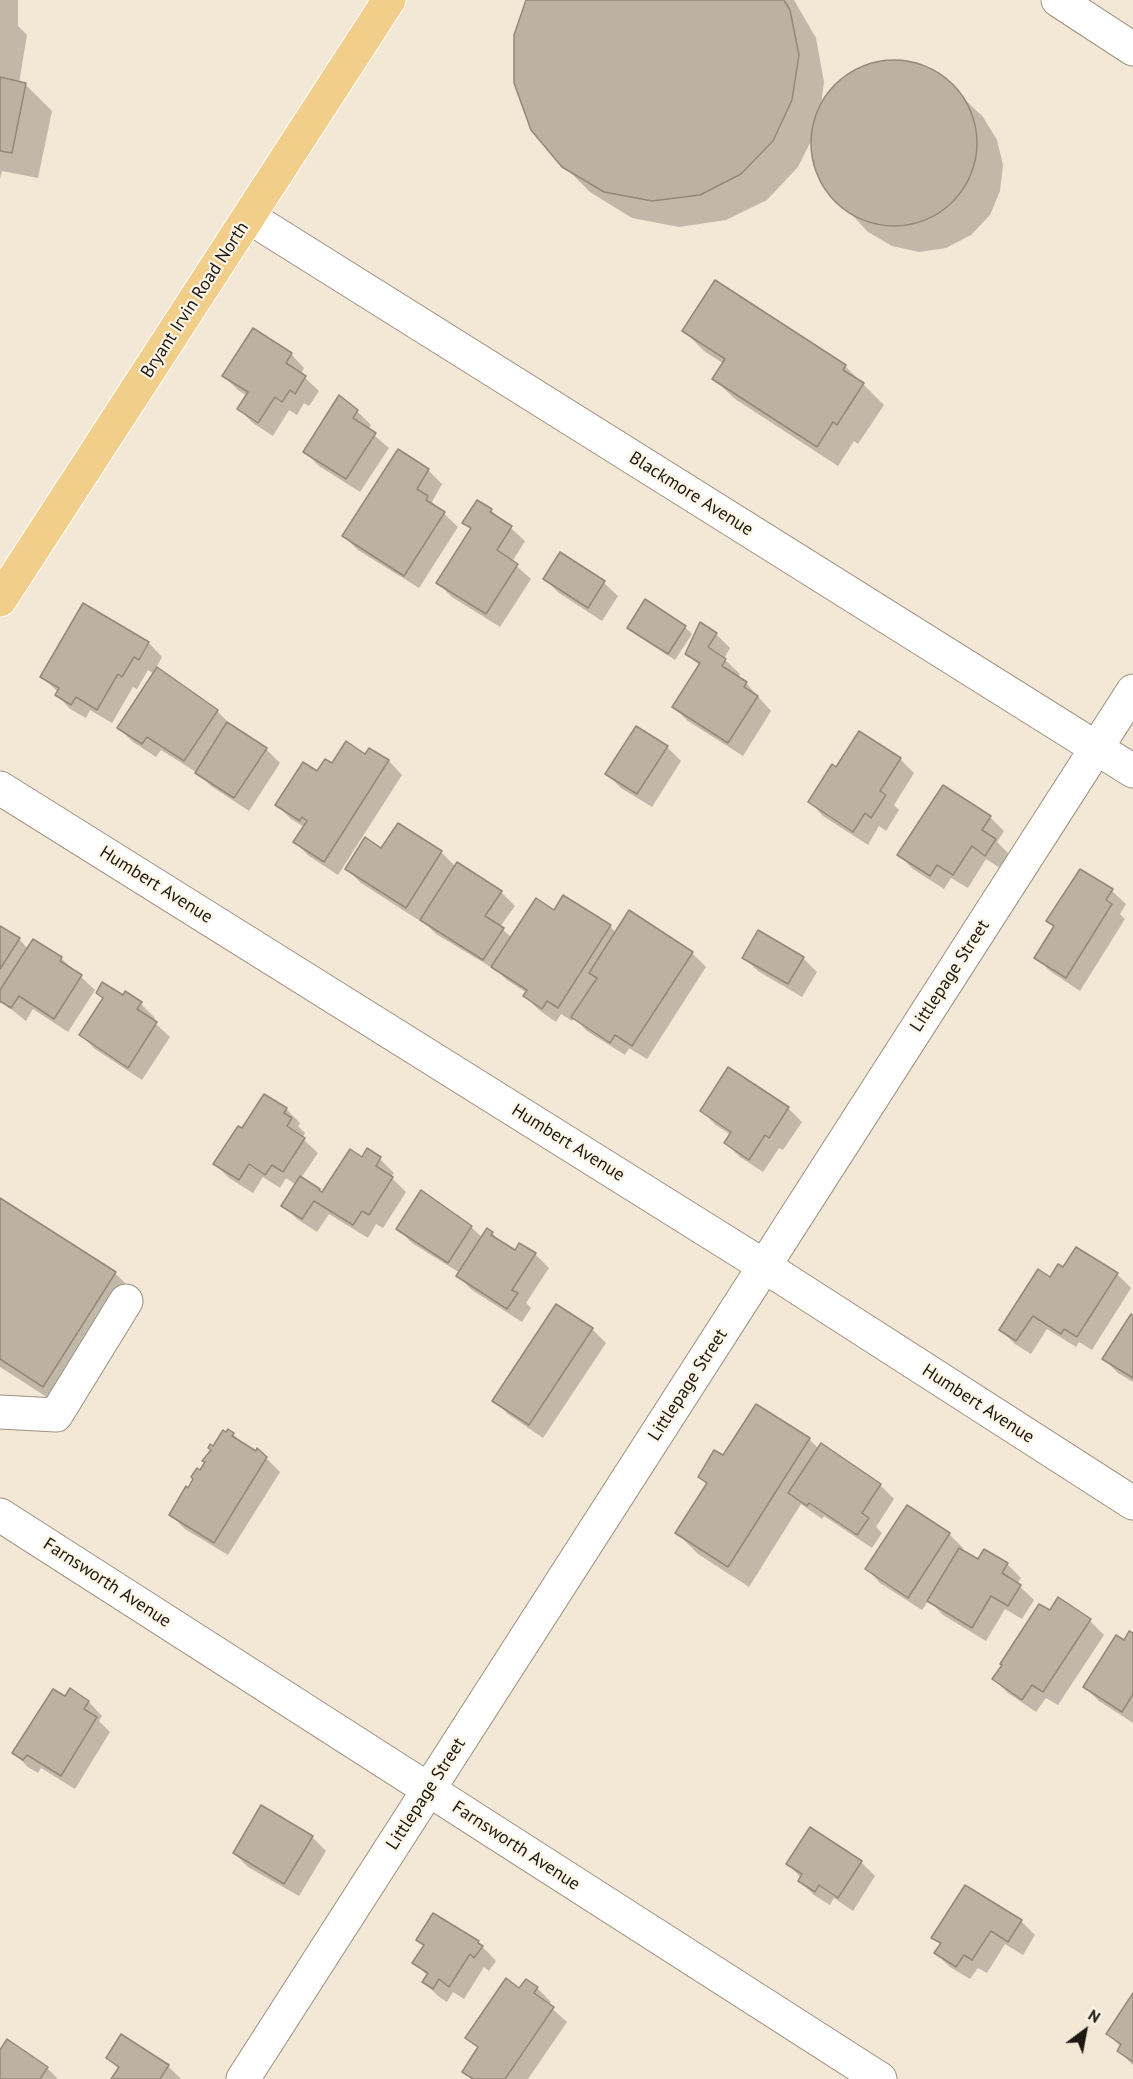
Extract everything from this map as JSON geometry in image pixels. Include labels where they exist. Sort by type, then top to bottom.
[{"type":"main road","name":"Bryant Irvin Road North","points":[[0,600],[389,0]]},
{"type":"street","points":[[1058,0],[1133,49]]},
{"type":"street","name":"Blackmore Avenue","points":[[249,217],[1133,771]]},
{"type":"street","name":"Littlepage Street","points":[[243,2079],[1133,691]]},
{"type":"street","name":"Humbert Avenue","points":[[0,788],[764,1266],[1133,1503]]},
{"type":"street","points":[[0,1412],[56,1415],[126,1301]]},
{"type":"street","name":"Farnsworth Avenue","points":[[0,1515],[880,2079]]},
{"type":"building","points":[[526,0],[784,0],[790,10],[799,55],[792,100],[773,141],[741,174],[700,195],[652,201],[604,192],[562,167],[531,130],[514,83],[514,35]]},
{"type":"building","points":[[894,60],[926,67],[940,74],[952,85],[963,97],[970,111],[977,143],[970,175],[963,189],[952,201],[940,212],[926,219],[894,226],[862,219],[848,212],[836,201],[825,189],[818,175],[811,143],[818,111],[825,97],[836,85],[848,74],[862,67]]},
{"type":"building","points":[[0,77],[26,83],[12,153],[0,151]]},
{"type":"building","points":[[715,280],[846,365],[843,370],[864,383],[837,425],[833,422],[817,447],[712,379],[725,359],[682,331]]},
{"type":"building","points":[[253,328],[292,353],[286,363],[306,376],[295,394],[290,390],[282,402],[275,397],[258,423],[237,409],[248,392],[222,376]]},
{"type":"building","points":[[339,395],[358,410],[353,418],[376,433],[346,479],[303,452]]},
{"type":"building","points":[[398,449],[429,469],[417,489],[428,496],[426,500],[445,512],[404,576],[342,536]]},
{"type":"building","points":[[477,500],[492,509],[490,512],[512,526],[497,550],[518,564],[486,614],[436,583],[471,528],[462,523]]},
{"type":"building","points":[[560,552],[605,581],[588,608],[543,579]]},
{"type":"building","points":[[645,599],[686,626],[668,654],[627,628]]},
{"type":"building","points":[[83,603],[149,642],[139,660],[134,657],[122,677],[118,674],[97,710],[76,697],[71,705],[55,695],[59,688],[40,677]]},
{"type":"building","points":[[700,622],[717,633],[708,647],[726,659],[722,666],[747,682],[744,687],[758,696],[728,743],[672,707],[700,663],[685,654]]},
{"type":"building","points":[[157,667],[218,710],[184,761],[147,737],[142,744],[117,728]]},
{"type":"building","points":[[227,722],[267,748],[234,798],[195,773]]},
{"type":"building","points":[[636,726],[668,746],[637,794],[605,774]]},
{"type":"building","points":[[859,731],[901,758],[880,791],[886,795],[871,818],[865,813],[853,832],[808,802],[832,764],[836,767]]},
{"type":"building","points":[[346,741],[365,754],[369,748],[389,760],[324,862],[293,842],[307,821],[302,817],[300,821],[275,805],[303,762],[317,771],[325,759],[332,763]]},
{"type":"building","points":[[943,785],[991,816],[982,830],[996,839],[985,856],[972,846],[953,875],[937,865],[930,876],[897,855]]},
{"type":"building","points":[[398,823],[442,851],[406,908],[345,869],[365,837],[381,848]]},
{"type":"building","points":[[457,862],[502,891],[485,916],[504,928],[483,960],[420,920]]},
{"type":"building","points":[[1080,869],[1113,889],[1106,900],[1112,904],[1066,978],[1034,958],[1054,926],[1046,921]]},
{"type":"building","points":[[563,895],[611,925],[558,1008],[547,1001],[542,1009],[523,996],[527,990],[491,967],[536,898],[554,910]]},
{"type":"building","points":[[629,910],[693,952],[632,1046],[615,1035],[610,1043],[571,1017],[597,978],[589,973]]},
{"type":"building","points":[[0,926],[20,938],[0,969]]},
{"type":"building","points":[[758,930],[804,957],[788,984],[742,958]]},
{"type":"building","points":[[33,939],[62,957],[60,961],[82,975],[54,1019],[19,996],[11,1008],[0,1001],[0,990]]},
{"type":"building","points":[[102,982],[123,995],[125,991],[142,1002],[137,1009],[157,1022],[128,1068],[79,1035],[103,998],[96,993]]},
{"type":"building","points":[[728,1067],[789,1107],[769,1138],[765,1135],[749,1160],[724,1143],[731,1132],[700,1111]]},
{"type":"building","points":[[264,1094],[287,1108],[284,1113],[292,1118],[287,1126],[305,1138],[283,1172],[272,1165],[265,1175],[249,1164],[239,1180],[213,1164],[238,1126],[242,1128]]},
{"type":"building","points":[[367,1148],[381,1157],[376,1166],[393,1177],[369,1215],[362,1211],[353,1225],[314,1201],[302,1219],[281,1206],[300,1176],[322,1192],[350,1149],[362,1157]]},
{"type":"building","points":[[421,1190],[472,1226],[448,1263],[396,1229]]},
{"type":"building","points":[[0,1198],[116,1272],[43,1387],[0,1359]]},
{"type":"building","points":[[487,1228],[493,1232],[491,1235],[515,1250],[519,1243],[536,1253],[512,1290],[518,1293],[507,1309],[456,1276]]},
{"type":"building","points":[[1076,1247],[1118,1273],[1077,1337],[1064,1329],[1061,1334],[1033,1316],[1016,1341],[999,1330],[1038,1269],[1050,1277],[1058,1264],[1063,1267]]},
{"type":"building","points":[[556,1304],[593,1328],[529,1425],[492,1401]]},
{"type":"building","points":[[1131,1314],[1133,1316],[1133,1378],[1102,1359]]},
{"type":"building","points":[[756,1404],[810,1438],[728,1567],[675,1533],[707,1483],[698,1477],[714,1450],[723,1455]]},
{"type":"building","points":[[228,1429],[234,1433],[232,1436],[256,1451],[257,1448],[267,1457],[214,1543],[169,1515],[186,1486],[188,1488],[197,1468],[200,1470],[205,1462],[202,1461],[211,1450],[208,1448],[210,1444],[213,1446],[223,1430],[226,1432]]},
{"type":"building","points":[[821,1443],[881,1484],[862,1513],[869,1518],[857,1535],[809,1503],[807,1506],[788,1493]]},
{"type":"building","points":[[907,1505],[950,1533],[908,1598],[865,1569]]},
{"type":"building","points":[[959,1548],[978,1559],[984,1549],[1008,1563],[1002,1573],[1021,1585],[1008,1606],[991,1596],[972,1628],[927,1601]]},
{"type":"building","points":[[1058,1597],[1091,1619],[1043,1692],[1032,1685],[1022,1700],[992,1679],[1039,1604],[1050,1610]]},
{"type":"building","points":[[1129,1631],[1133,1633],[1133,1694],[1122,1712],[1083,1687],[1116,1635],[1124,1640]]},
{"type":"building","points":[[70,1688],[89,1701],[84,1709],[97,1717],[61,1776],[27,1755],[23,1760],[12,1753],[53,1689],[65,1696]]},
{"type":"building","points":[[261,1805],[313,1836],[284,1884],[233,1853]]},
{"type":"building","points":[[810,1827],[862,1861],[838,1898],[819,1885],[815,1892],[798,1881],[802,1874],[786,1864]]},
{"type":"building","points":[[965,1885],[1022,1920],[1008,1942],[991,1931],[972,1960],[964,1955],[956,1967],[934,1953],[941,1943],[931,1938]]},
{"type":"building","points":[[433,1913],[479,1941],[478,1943],[483,1946],[474,1958],[470,1954],[449,1987],[439,1979],[433,1989],[422,1982],[428,1973],[412,1963],[424,1945],[416,1940]]},
{"type":"building","points":[[506,1978],[519,1988],[526,1979],[538,1987],[534,1993],[554,2007],[505,2079],[473,2079],[462,2072],[478,2047],[465,2038]]},
{"type":"building","points":[[1133,1993],[1133,2062],[1117,2051],[1121,2044],[1106,2034]]},
{"type":"building","points":[[121,2034],[169,2065],[160,2079],[111,2079],[119,2067],[106,2058]]},
{"type":"building","points":[[7,2039],[48,2067],[40,2079],[0,2079],[0,2050]]}]
